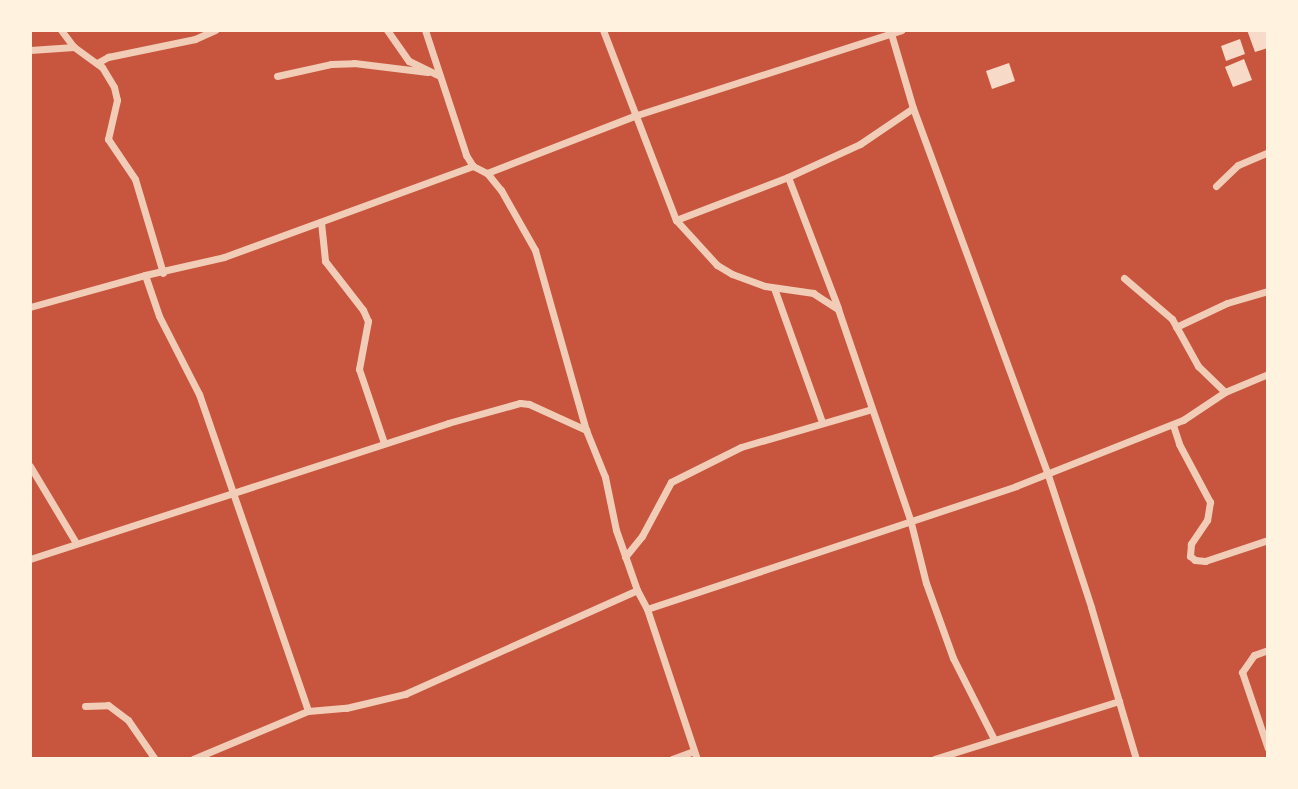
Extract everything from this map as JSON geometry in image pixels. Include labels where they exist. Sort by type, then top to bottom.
[{"type":"street","points":[[61,30],[74,47],[110,76],[117,100],[108,139],[135,180],[163,273]]},
{"type":"street","points":[[97,63],[108,57],[195,39],[215,30]]},
{"type":"street","points":[[387,30],[409,61],[427,72]]},
{"type":"street","points":[[425,30],[460,142],[473,166],[487,173],[514,209],[535,250],[586,430],[604,477],[610,510],[637,590],[647,609],[696,755],[672,759]]},
{"type":"street","points":[[603,30],[676,220],[717,265],[746,281],[813,293],[838,309]]},
{"type":"street","points":[[487,173],[634,116],[890,31],[902,30]]},
{"type":"street","points":[[890,31],[913,108],[1047,472],[1136,759]]},
{"type":"street","points":[[30,50],[74,47]]},
{"type":"street","points":[[278,76],[341,64],[379,65],[440,76]]},
{"type":"street","points":[[676,220],[788,177],[860,144],[913,108]]},
{"type":"street","points":[[1216,187],[1238,165],[1268,152]]},
{"type":"street","points":[[30,307],[145,275],[224,257],[473,166]]},
{"type":"street","points":[[788,177],[838,309],[910,519],[926,583],[953,658],[994,739]]},
{"type":"street","points":[[321,222],[325,261],[363,310],[368,321],[359,369],[384,443]]},
{"type":"street","points":[[145,275],[159,316],[199,394],[308,711]]},
{"type":"street","points":[[1124,278],[1162,309],[1177,327],[1198,366],[1224,392]]},
{"type":"street","points":[[774,288],[822,422]]},
{"type":"street","points":[[1177,327],[1227,303],[1268,291]]},
{"type":"street","points":[[647,609],[910,519],[981,498],[1173,425],[1224,392],[1268,374]]},
{"type":"street","points":[[30,559],[384,443],[520,403],[586,430]]},
{"type":"street","points":[[625,557],[642,536],[671,482],[741,447],[872,409]]},
{"type":"street","points":[[1173,425],[1184,453],[1210,502],[1207,520],[1191,544],[1190,556],[1195,560],[1205,561],[1268,540]]},
{"type":"street","points":[[30,466],[76,542]]},
{"type":"street","points":[[193,759],[308,711],[346,708],[404,694],[637,590]]},
{"type":"street","points":[[1268,650],[1254,655],[1242,672],[1268,749]]},
{"type":"street","points":[[934,759],[1119,701]]},
{"type":"street","points":[[85,706],[108,705],[128,720],[155,759]]},
{"type":"building","points":[[1247,30],[1268,30],[1268,48],[1255,52]]},
{"type":"building","points":[[1240,39],[1245,54],[1226,61],[1221,46]]},
{"type":"building","points":[[1244,59],[1252,80],[1233,87],[1225,67]]},
{"type":"building","points":[[1009,63],[1015,81],[992,89],[986,71]]}]
